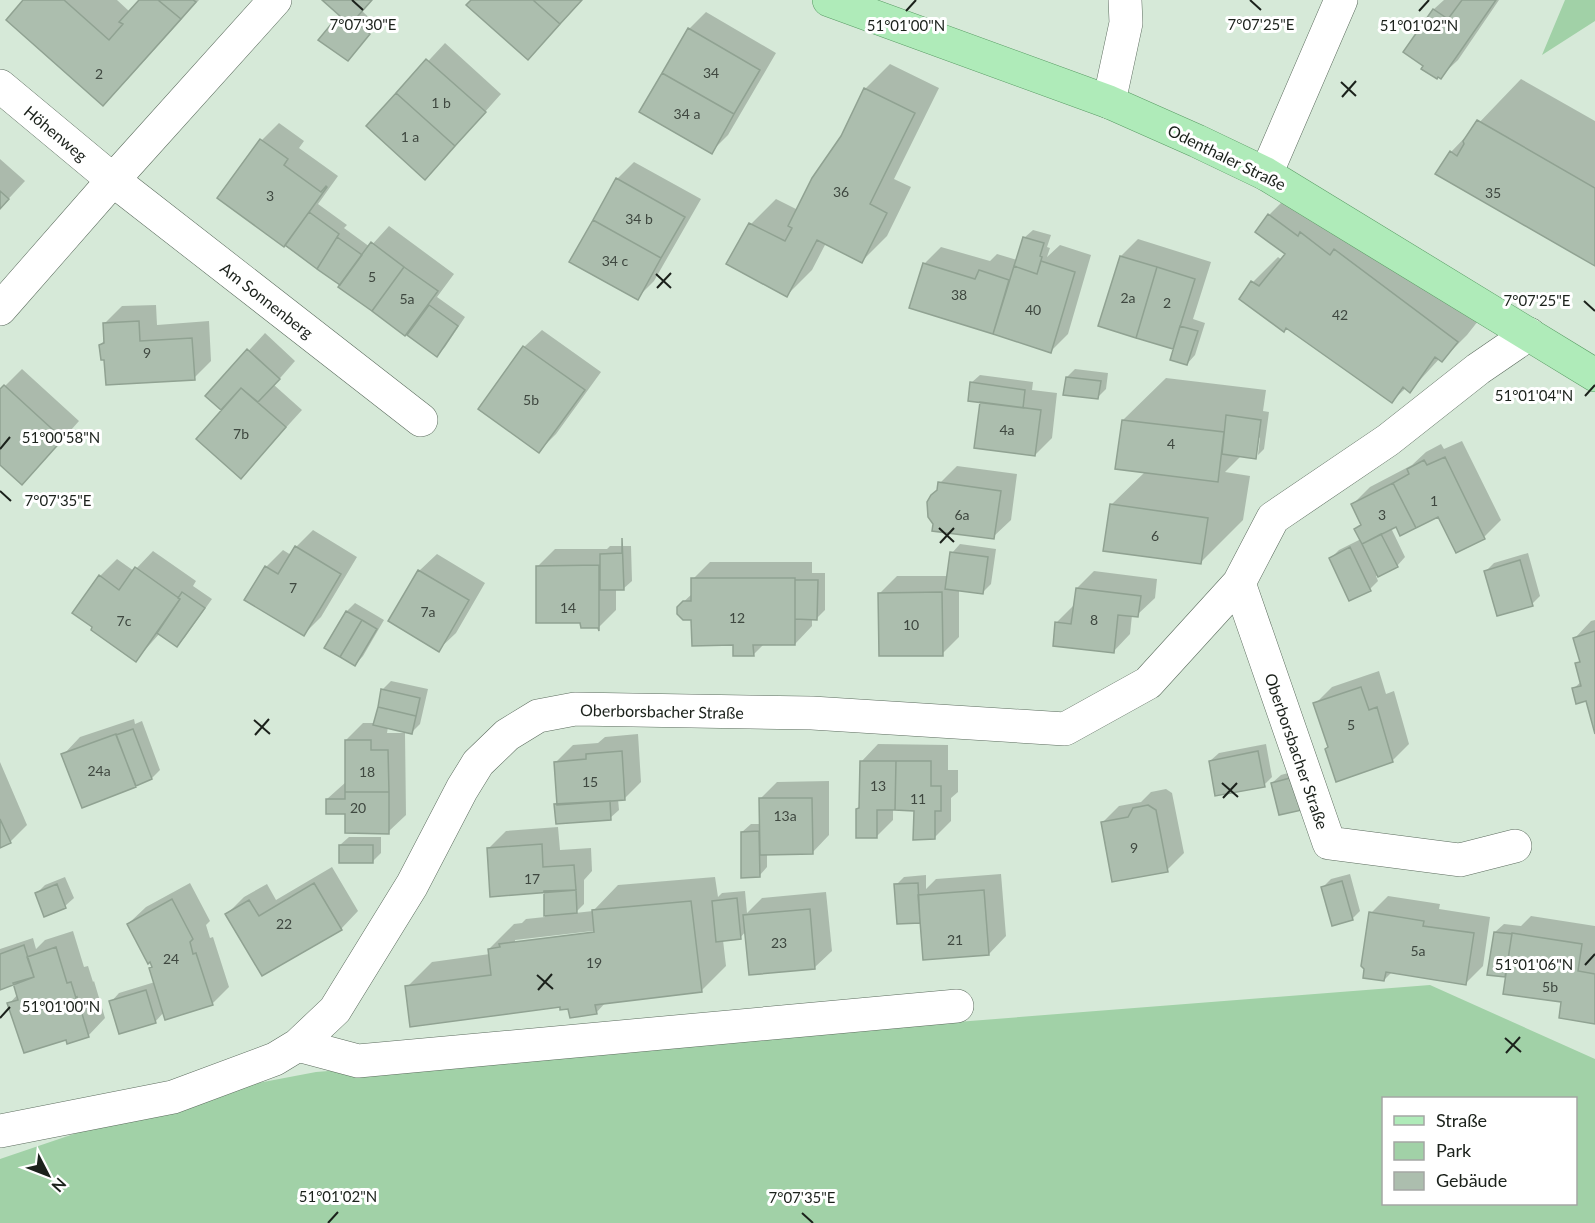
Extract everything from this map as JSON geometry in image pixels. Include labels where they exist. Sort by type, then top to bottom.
[{"type":"main road","name":"Odenthaler Straße","points":[[829,0],[1109,102],[1266,174],[1595,375]]},
{"type":"street","points":[[0,309],[112,180],[275,0]]},
{"type":"street","points":[[1109,102],[1126,22],[1125,0]]},
{"type":"street","points":[[1266,174],[1341,0]]},
{"type":"street","name":"Höhenweg","points":[[0,86],[112,180]]},
{"type":"street","name":"Am Sonnenberg","points":[[112,180],[422,420]]},
{"type":"street","name":"Oberborsbacher Straße","points":[[0,1131],[173,1097],[275,1059],[298,1045],[335,1010],[412,885],[478,763],[507,735],[538,716],[575,709],[812,713],[1065,729],[1148,683],[1239,583],[1273,518],[1388,440],[1478,369],[1529,334]]},
{"type":"street","name":"Oberborsbacher Straße","points":[[1239,583],[1329,843],[1460,860],[1515,846]]},
{"type":"street","points":[[298,1045],[358,1061],[957,1006]]},
{"type":"green space","points":[[1565,0],[1595,0],[1595,21],[1542,55]]},
{"type":"green space","points":[[1430,985],[1595,1059],[1595,1223],[0,1223],[0,1159],[180,1098],[316,1072]]},
{"type":"building","points":[[23,0],[64,0],[109,40],[123,24],[119,22],[139,0],[158,0],[181,19],[103,106],[6,20]]},
{"type":"building","points":[[158,0],[193,0],[196,2],[181,19]]},
{"type":"building","points":[[322,0],[372,0],[350,25]]},
{"type":"building","points":[[471,0],[533,0],[560,24],[528,60],[466,5]]},
{"type":"building","points":[[533,0],[582,0],[560,24]]},
{"type":"building","points":[[1462,0],[1496,0],[1441,79],[1438,77],[1437,79],[1421,69],[1423,66],[1403,52],[1433,9],[1448,19]]},
{"type":"building","points":[[343,19],[350,25],[354,20],[370,34],[348,61],[318,40],[333,22],[338,25]]},
{"type":"building","points":[[688,28],[760,70],[734,114],[662,73]]},
{"type":"building","points":[[426,59],[486,112],[455,146],[396,93]]},
{"type":"building","points":[[662,73],[734,114],[712,154],[639,112]]},
{"type":"building","points":[[864,88],[915,113],[870,204],[887,213],[862,263],[817,240],[787,297],[726,264],[749,223],[785,241],[792,228],[788,226],[812,178],[841,136]]},
{"type":"building","points":[[396,93],[455,146],[425,180],[366,126]]},
{"type":"building","points":[[1477,120],[1595,188],[1595,266],[1435,174],[1450,151],[1457,156],[1464,144],[1463,141]]},
{"type":"building","points":[[260,139],[288,159],[284,165],[321,192],[327,187],[284,247],[217,198]]},
{"type":"building","points":[[616,178],[685,217],[661,258],[593,220]]},
{"type":"building","points":[[0,191],[9,199],[0,209]]},
{"type":"building","points":[[309,212],[339,234],[317,269],[285,245]]},
{"type":"building","points":[[1268,214],[1298,236],[1300,232],[1330,255],[1334,249],[1458,342],[1442,362],[1435,357],[1410,393],[1403,387],[1392,403],[1286,328],[1284,332],[1239,299],[1251,281],[1259,286],[1285,254],[1255,232]]},
{"type":"building","points":[[593,220],[661,258],[638,300],[569,262]]},
{"type":"building","points":[[337,237],[362,255],[340,285],[317,269]]},
{"type":"building","points":[[1023,237],[1044,243],[1037,274],[1014,266]]},
{"type":"building","points":[[371,242],[404,267],[372,311],[338,287]]},
{"type":"building","points":[[1120,256],[1157,267],[1136,338],[1098,326]]},
{"type":"building","points":[[1041,261],[1075,272],[1051,353],[993,334],[1014,266],[1037,274]]},
{"type":"building","points":[[923,263],[975,279],[979,270],[1009,280],[993,334],[909,308]]},
{"type":"building","points":[[404,267],[438,291],[405,336],[372,311]]},
{"type":"building","points":[[1157,267],[1195,279],[1173,349],[1136,338]]},
{"type":"building","points":[[429,305],[458,326],[437,357],[407,335]]},
{"type":"building","points":[[139,321],[140,341],[192,338],[195,380],[106,385],[104,360],[101,360],[99,345],[104,343],[103,323]]},
{"type":"building","points":[[1180,326],[1198,331],[1187,365],[1170,360]]},
{"type":"building","points":[[523,346],[585,390],[539,453],[478,409]]},
{"type":"building","points":[[247,349],[280,379],[258,402],[241,388],[221,410],[205,396]]},
{"type":"building","points":[[1066,377],[1101,381],[1098,399],[1063,395]]},
{"type":"building","points":[[970,382],[1025,390],[1023,408],[968,401]]},
{"type":"building","points":[[4,385],[63,439],[22,485],[0,465],[0,389]]},
{"type":"building","points":[[241,388],[286,427],[241,479],[196,439]]},
{"type":"building","points":[[980,402],[1041,410],[1035,456],[974,448]]},
{"type":"building","points":[[1226,415],[1261,420],[1256,459],[1222,454]]},
{"type":"building","points":[[1122,420],[1224,432],[1218,482],[1115,469]]},
{"type":"building","points":[[1445,457],[1485,539],[1456,553],[1438,517],[1416,528],[1393,483],[1409,474],[1407,469],[1424,460],[1427,465]]},
{"type":"building","points":[[938,482],[1001,491],[994,539],[932,531],[933,524],[928,517],[927,502],[937,490]]},
{"type":"building","points":[[1393,483],[1416,528],[1400,536],[1396,527],[1362,544],[1354,529],[1361,525],[1351,504]]},
{"type":"building","points":[[1110,504],[1208,518],[1201,564],[1103,551]]},
{"type":"building","points":[[1381,534],[1398,567],[1378,577],[1362,544]]},
{"type":"building","points":[[622,538],[624,590],[600,590],[600,554],[622,553]]},
{"type":"building","points":[[295,546],[341,574],[304,636],[244,600],[265,566],[278,574]]},
{"type":"building","points":[[1350,547],[1371,591],[1349,601],[1329,558]]},
{"type":"building","points":[[950,552],[988,557],[983,594],[945,589]]},
{"type":"building","points":[[1520,560],[1533,606],[1497,616],[1484,571]]},
{"type":"building","points":[[599,565],[599,631],[598,628],[581,628],[580,623],[536,623],[536,566]]},
{"type":"building","points":[[135,567],[180,599],[136,662],[91,630],[92,627],[72,613],[99,575],[119,590]]},
{"type":"building","points":[[418,570],[469,600],[439,652],[388,621]]},
{"type":"building","points":[[691,578],[795,578],[795,645],[753,645],[754,656],[733,656],[733,645],[692,646],[691,620],[683,620],[677,614],[677,607],[683,601],[691,601]]},
{"type":"building","points":[[795,580],[818,580],[817,620],[795,619]]},
{"type":"building","points":[[1076,588],[1141,596],[1138,617],[1118,615],[1114,653],[1053,646],[1055,622],[1071,624]]},
{"type":"building","points":[[182,592],[205,608],[177,647],[157,633],[180,599],[178,598]]},
{"type":"building","points":[[942,592],[943,656],[879,656],[878,593]]},
{"type":"building","points":[[346,611],[362,620],[340,657],[324,648]]},
{"type":"building","points":[[362,620],[377,629],[355,666],[340,657]]},
{"type":"building","points":[[1595,631],[1595,734],[1586,701],[1576,704],[1572,688],[1581,686],[1575,663],[1580,662],[1573,638]]},
{"type":"building","points":[[1361,687],[1369,710],[1377,707],[1393,762],[1336,782],[1325,749],[1328,747],[1313,703]]},
{"type":"building","points":[[381,689],[420,698],[416,716],[378,707]]},
{"type":"building","points":[[378,707],[416,716],[412,734],[373,725]]},
{"type":"building","points":[[133,729],[152,779],[136,786],[116,735]]},
{"type":"building","points":[[116,734],[136,787],[82,808],[61,754]]},
{"type":"building","points":[[345,740],[371,740],[371,750],[388,750],[389,792],[345,792]]},
{"type":"building","points":[[622,751],[625,800],[557,805],[554,762],[586,759],[586,754]]},
{"type":"building","points":[[1258,751],[1265,787],[1215,796],[1209,761]]},
{"type":"building","points":[[860,761],[896,761],[895,810],[877,810],[877,838],[856,838]]},
{"type":"building","points":[[896,761],[931,761],[931,786],[941,786],[941,811],[935,811],[935,839],[913,840],[914,811],[895,810]]},
{"type":"building","points":[[1294,777],[1302,810],[1279,815],[1271,783]]},
{"type":"building","points":[[345,792],[389,792],[389,834],[345,833],[345,814],[326,814],[326,799],[345,799]]},
{"type":"building","points":[[759,798],[812,798],[813,854],[760,855]]},
{"type":"building","points":[[610,801],[611,820],[556,824],[554,804]]},
{"type":"building","points":[[1148,805],[1156,810],[1168,872],[1112,882],[1101,822],[1128,817],[1133,808]]},
{"type":"building","points":[[0,819],[11,843],[0,848]]},
{"type":"building","points":[[759,831],[760,877],[741,878],[741,832]]},
{"type":"building","points":[[542,844],[543,867],[574,865],[576,890],[490,897],[487,848]]},
{"type":"building","points":[[339,845],[373,845],[373,863],[339,863]]},
{"type":"building","points":[[1342,881],[1353,920],[1332,926],[1321,887]]},
{"type":"building","points":[[314,883],[342,930],[262,976],[225,914],[249,900],[259,916]]},
{"type":"building","points":[[918,883],[920,923],[897,924],[894,884]]},
{"type":"building","points":[[57,884],[66,908],[44,917],[35,893]]},
{"type":"building","points":[[576,890],[577,913],[544,916],[544,891]]},
{"type":"building","points":[[984,890],[989,955],[923,960],[918,895]]},
{"type":"building","points":[[737,898],[741,939],[716,942],[712,901]]},
{"type":"building","points":[[172,899],[193,939],[190,942],[193,954],[196,953],[213,1005],[165,1020],[149,968],[152,967],[150,962],[148,964],[127,924]]},
{"type":"building","points":[[691,901],[702,992],[595,1005],[597,1014],[570,1018],[568,1009],[560,1010],[560,1007],[410,1027],[405,986],[491,975],[488,949],[500,947],[499,944],[594,932],[592,910]]},
{"type":"building","points":[[810,909],[815,969],[749,975],[743,915]]},
{"type":"building","points":[[1369,912],[1424,921],[1423,926],[1474,933],[1466,985],[1386,972],[1384,981],[1363,978],[1364,969],[1361,966]]},
{"type":"building","points":[[1494,932],[1512,934],[1505,977],[1487,975]]},
{"type":"building","points":[[1512,933],[1582,944],[1578,971],[1595,974],[1595,1024],[1559,1018],[1561,1002],[1503,994]]},
{"type":"building","points":[[24,945],[34,977],[0,990],[0,954]]},
{"type":"building","points":[[56,947],[67,983],[71,982],[77,997],[89,1037],[67,1044],[66,1040],[24,1053],[7,1003],[18,1000],[13,983],[34,977],[27,957]]},
{"type":"building","points":[[146,990],[156,1023],[119,1034],[109,1001]]}]
